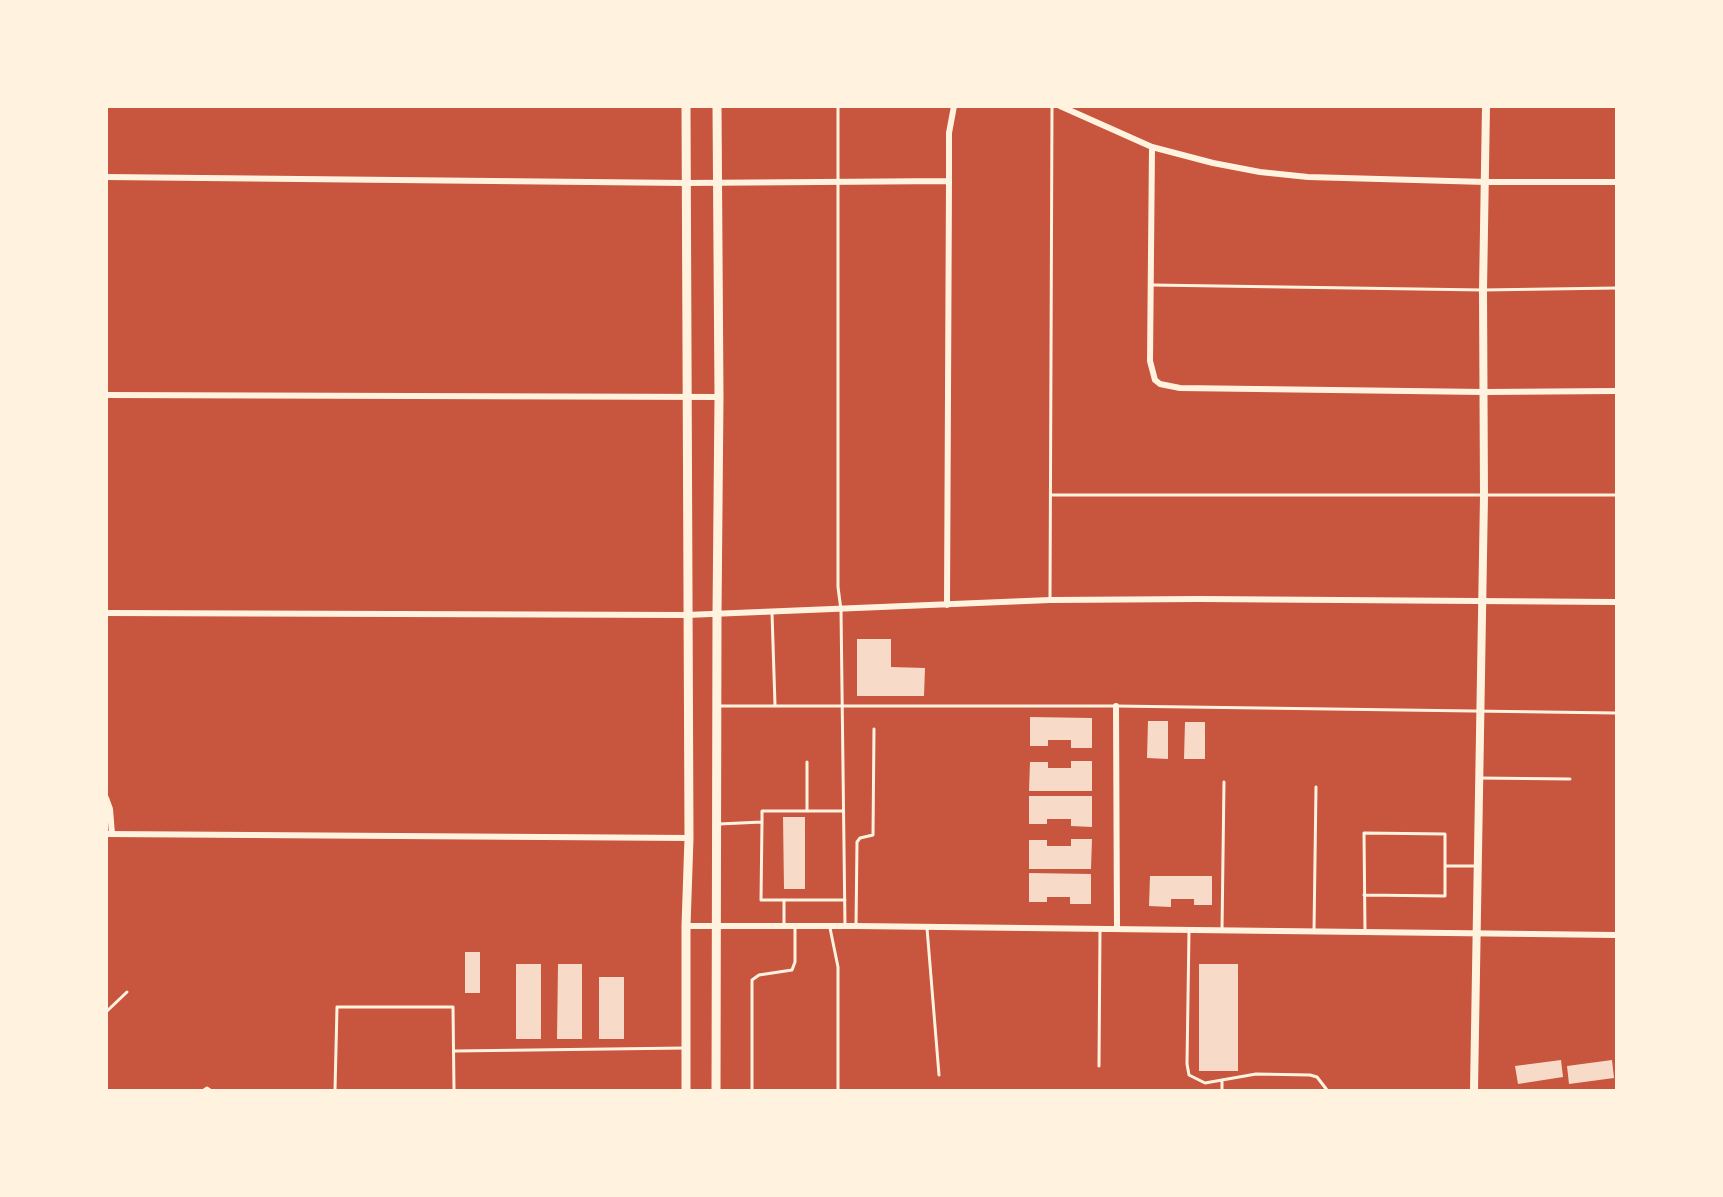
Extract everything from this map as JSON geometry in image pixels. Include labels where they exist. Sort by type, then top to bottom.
[{"type":"main road","points":[[686,106],[689,838],[686,926],[686,1090]]},
{"type":"main road","points":[[716,1090],[719,397],[717,106]]},
{"type":"street","points":[[947,604],[949,181],[950,133],[954,106]]},
{"type":"street","points":[[1060,106],[1152,147],[1213,163],[1284,174],[1486,182],[1617,182]]},
{"type":"street","points":[[1474,1090],[1484,496],[1483,290],[1486,106]]},
{"type":"street","points":[[1152,147],[1150,361],[1155,380],[1168,387],[1484,392],[1617,391]]},
{"type":"street","points":[[106,177],[686,183],[949,181]]},
{"type":"street","points":[[106,395],[719,397]]},
{"type":"street","points":[[106,613],[717,615],[1050,600],[1617,602]]},
{"type":"street","points":[[1116,706],[1117,928]]},
{"type":"street","points":[[106,798],[110,809],[109,834],[689,838]]},
{"type":"street","points":[[686,926],[1117,928],[1617,935]]},
{"type":"lane","points":[[838,106],[837,575],[841,609],[844,926]]},
{"type":"lane","points":[[1050,600],[1052,106]]},
{"type":"lane","points":[[1150,285],[1483,290],[1617,288]]},
{"type":"lane","points":[[1051,495],[1617,495]]},
{"type":"lane","points":[[772,613],[776,705]]},
{"type":"lane","points":[[716,706],[1116,706],[1617,713]]},
{"type":"lane","points":[[856,926],[857,842],[860,838],[873,835],[874,729]]},
{"type":"lane","points":[[807,762],[807,811]]},
{"type":"lane","points":[[1479,778],[1570,779]]},
{"type":"lane","points":[[1222,930],[1224,782]]},
{"type":"lane","points":[[1314,931],[1316,787]]},
{"type":"lane","points":[[843,811],[762,811],[761,900],[844,900]]},
{"type":"lane","points":[[716,824],[762,822]]},
{"type":"lane","points":[[1364,895],[1445,896],[1445,834],[1364,833],[1364,895],[1365,932]]},
{"type":"lane","points":[[1445,866],[1476,866]]},
{"type":"lane","points":[[783,900],[783,926]]},
{"type":"lane","points":[[752,1090],[752,980],[759,975],[792,970],[795,962],[795,926]]},
{"type":"lane","points":[[830,926],[838,967],[838,1090]]},
{"type":"lane","points":[[927,927],[928,963],[934,1000],[939,1075]]},
{"type":"lane","points":[[1099,1066],[1100,928]]},
{"type":"lane","points":[[1189,930],[1187,1064],[1189,1075],[1204,1083],[1256,1074],[1310,1075],[1317,1077],[1327,1090]]},
{"type":"lane","points":[[106,1012],[127,992]]},
{"type":"lane","points":[[335,1090],[337,1007],[453,1007],[454,1090]]},
{"type":"lane","points":[[455,1051],[686,1048]]},
{"type":"lane","points":[[1222,1081],[1222,1090]]},
{"type":"lane","points":[[204,1090],[207,1088],[210,1090]]},
{"type":"building","points":[[857,639],[891,639],[891,667],[925,668],[924,696],[857,696]]},
{"type":"building","points":[[1030,717],[1092,718],[1092,748],[1071,748],[1071,740],[1048,740],[1048,746],[1030,746]]},
{"type":"building","points":[[1148,721],[1168,721],[1168,759],[1147,758]]},
{"type":"building","points":[[1185,722],[1205,722],[1205,759],[1184,759]]},
{"type":"building","points":[[1071,761],[1092,761],[1092,791],[1029,791],[1030,762],[1048,762],[1048,768],[1071,768]]},
{"type":"building","points":[[1029,796],[1092,796],[1092,827],[1071,826],[1071,819],[1047,819],[1047,824],[1029,824]]},
{"type":"building","points":[[783,817],[805,817],[805,889],[784,889]]},
{"type":"building","points":[[1071,839],[1092,839],[1091,869],[1029,869],[1029,840],[1047,840],[1047,846],[1071,846]]},
{"type":"building","points":[[1029,873],[1091,874],[1091,904],[1070,904],[1070,897],[1047,897],[1047,902],[1029,902]]},
{"type":"building","points":[[1150,876],[1212,876],[1212,905],[1194,905],[1194,899],[1171,899],[1171,907],[1149,906]]},
{"type":"building","points":[[465,952],[480,952],[480,993],[465,993]]},
{"type":"building","points":[[516,964],[541,964],[541,1039],[516,1039]]},
{"type":"building","points":[[558,964],[582,964],[582,1039],[557,1039]]},
{"type":"building","points":[[1199,964],[1238,964],[1238,1071],[1199,1071]]},
{"type":"building","points":[[599,977],[624,977],[624,1039],[599,1039]]},
{"type":"building","points":[[1561,1060],[1563,1077],[1518,1084],[1515,1066]]},
{"type":"building","points":[[1612,1060],[1614,1078],[1569,1084],[1567,1066]]}]
